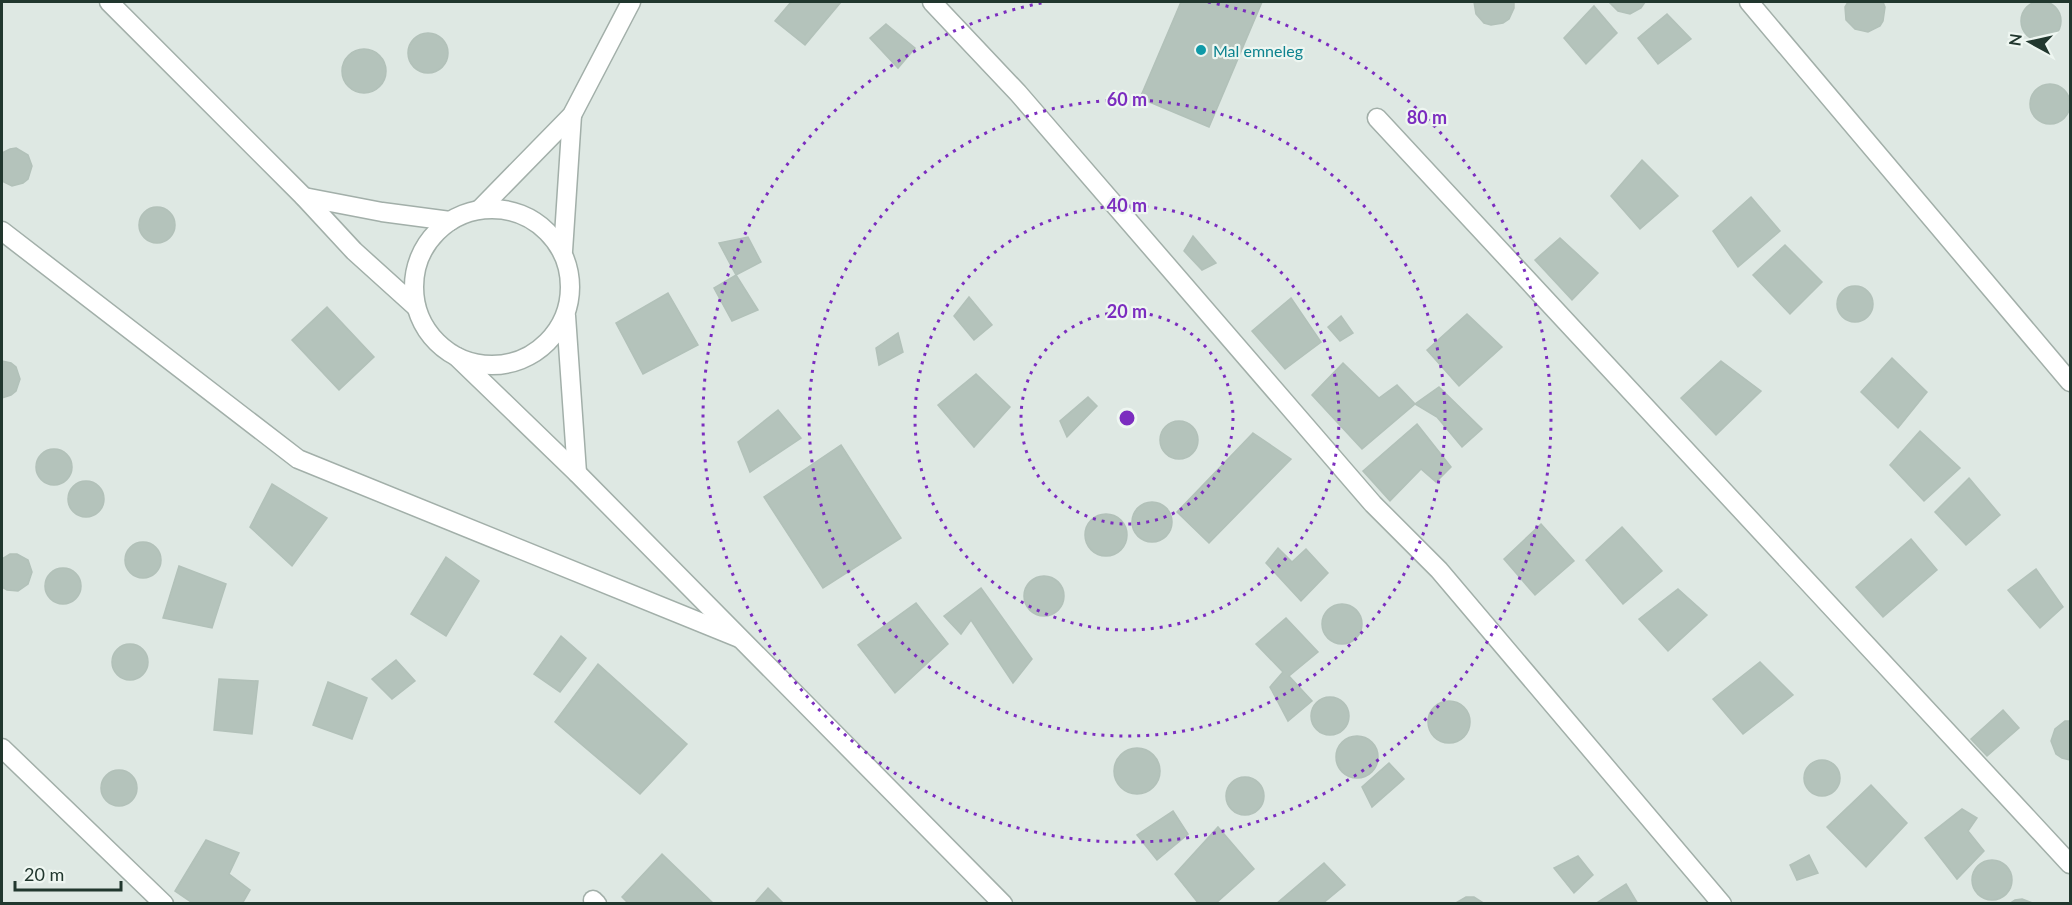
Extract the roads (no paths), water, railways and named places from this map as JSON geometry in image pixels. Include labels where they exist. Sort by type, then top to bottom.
[{"type":"street","points":[[109,2],[354,250],[416,307],[431,337],[457,357],[577,473],[1003,903]]},
{"type":"street","points":[[480,209],[572,115],[631,2]]},
{"type":"street","points":[[932,2],[1018,93],[1351,478],[1439,570],[1722,903]]},
{"type":"street","points":[[1749,2],[2070,382]]},
{"type":"street","points":[[572,115],[563,251],[571,283],[566,316],[577,473]]},
{"type":"street","points":[[1377,118],[2070,864]]},
{"type":"street","points":[[304,197],[382,212],[450,220]]},
{"type":"street","points":[[416,307],[415,274],[426,244],[450,220],[480,209],[513,211],[542,226],[563,251]]},
{"type":"street","points":[[2,231],[298,459],[739,638]]},
{"type":"street","points":[[457,357],[488,366],[520,361],[548,343],[566,316]]},
{"type":"street","points":[[2,748],[164,903]]},
{"type":"place","name":"Mal emneleg","points":[[1201,50]]}]
